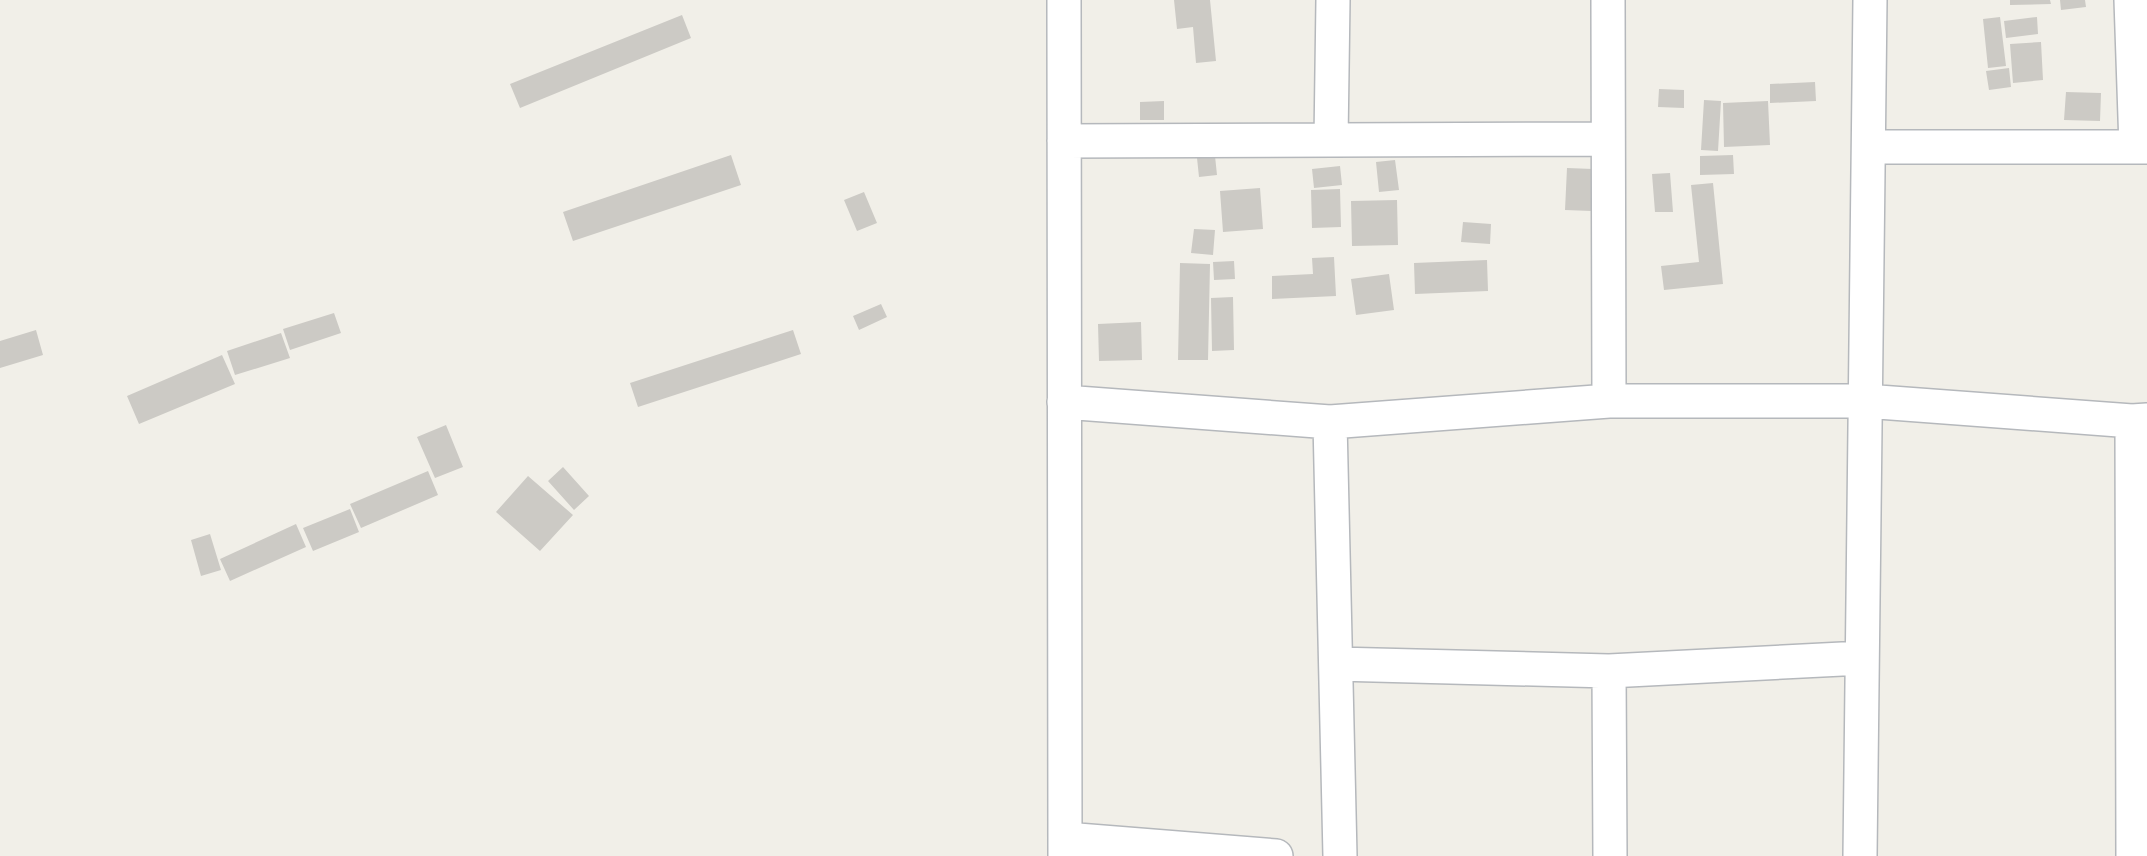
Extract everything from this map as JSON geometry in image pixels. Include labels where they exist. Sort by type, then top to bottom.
[{"type":"street","points":[[1064,0],[1065,847],[1276,856]]},
{"type":"street","points":[[1331,140],[1333,0]]},
{"type":"street","points":[[1608,0],[1609,401]]},
{"type":"street","points":[[1860,856],[1870,0]]},
{"type":"street","points":[[1869,147],[2142,147],[2131,0]]},
{"type":"street","points":[[1064,141],[1608,139]]},
{"type":"street","points":[[1064,402],[1330,422],[1609,401],[1865,401],[2140,421],[2140,686],[2133,856]]},
{"type":"street","points":[[1330,422],[1340,856]]},
{"type":"street","points":[[1336,664],[1609,671],[1862,658]]},
{"type":"street","points":[[1609,671],[1610,856]]},
{"type":"building","points":[[1174,0],[1210,0],[1216,61],[1196,63],[1193,27],[1177,29]]},
{"type":"building","points":[[2010,0],[2050,0],[2051,4],[2010,5]]},
{"type":"building","points":[[2060,0],[2085,0],[2086,7],[2061,10]]},
{"type":"building","points":[[682,15],[691,38],[520,108],[510,84]]},
{"type":"building","points":[[2000,17],[2006,66],[1988,68],[1983,19]]},
{"type":"building","points":[[2037,17],[2038,34],[2006,38],[2004,21]]},
{"type":"building","points":[[2041,42],[2043,80],[2013,83],[2010,44]]},
{"type":"building","points":[[2009,68],[2011,87],[1989,90],[1986,71]]},
{"type":"building","points":[[1815,82],[1816,101],[1770,103],[1770,84]]},
{"type":"building","points":[[1659,89],[1684,90],[1684,108],[1658,107]]},
{"type":"building","points":[[2066,92],[2101,93],[2100,121],[2064,120]]},
{"type":"building","points":[[1704,100],[1721,101],[1718,151],[1701,150]]},
{"type":"building","points":[[1164,101],[1164,120],[1140,120],[1140,102]]},
{"type":"building","points":[[1768,101],[1770,145],[1724,147],[1723,103]]},
{"type":"building","points":[[731,155],[741,185],[573,241],[563,212]]},
{"type":"building","points":[[1733,155],[1734,174],[1700,175],[1700,156]]},
{"type":"building","points":[[1215,156],[1217,175],[1199,177],[1197,158]]},
{"type":"building","points":[[1395,160],[1399,190],[1379,192],[1376,162]]},
{"type":"building","points":[[1340,166],[1342,185],[1314,188],[1312,169]]},
{"type":"building","points":[[1567,168],[1593,169],[1592,211],[1565,210]]},
{"type":"building","points":[[1670,173],[1673,212],[1655,212],[1652,174]]},
{"type":"building","points":[[1713,183],[1723,284],[1664,290],[1661,266],[1699,262],[1691,185]]},
{"type":"building","points":[[1260,188],[1263,229],[1223,232],[1220,191]]},
{"type":"building","points":[[1340,189],[1341,227],[1312,228],[1311,190]]},
{"type":"building","points":[[864,192],[877,223],[857,231],[844,200]]},
{"type":"building","points":[[1397,200],[1398,245],[1352,246],[1351,201]]},
{"type":"building","points":[[1463,222],[1491,224],[1490,244],[1461,242]]},
{"type":"building","points":[[1194,229],[1215,230],[1213,255],[1191,253]]},
{"type":"building","points":[[1334,257],[1336,296],[1272,299],[1272,276],[1313,274],[1312,258]]},
{"type":"building","points":[[1487,260],[1488,291],[1415,294],[1414,263]]},
{"type":"building","points":[[1234,261],[1235,279],[1214,280],[1213,262]]},
{"type":"building","points":[[1180,263],[1210,264],[1208,360],[1178,360]]},
{"type":"building","points":[[1389,274],[1394,310],[1356,315],[1351,279]]},
{"type":"building","points":[[1233,297],[1234,350],[1212,351],[1211,298]]},
{"type":"building","points":[[881,304],[887,317],[859,330],[853,316]]},
{"type":"building","points":[[334,313],[341,333],[290,350],[283,329]]},
{"type":"building","points":[[1141,322],[1142,360],[1099,361],[1098,324]]},
{"type":"building","points":[[36,330],[43,355],[0,368],[0,341]]},
{"type":"building","points":[[793,330],[801,354],[638,407],[630,383]]},
{"type":"building","points":[[281,333],[290,358],[235,375],[227,351]]},
{"type":"building","points":[[222,355],[235,384],[139,424],[127,396]]},
{"type":"building","points":[[446,425],[463,467],[435,478],[417,437]]},
{"type":"building","points":[[563,467],[589,496],[574,510],[548,481]]},
{"type":"building","points":[[428,471],[438,495],[361,528],[350,504]]},
{"type":"building","points":[[528,476],[573,515],[540,551],[496,512]]},
{"type":"building","points":[[350,509],[359,532],[313,551],[303,528]]},
{"type":"building","points":[[296,524],[306,547],[230,581],[220,559]]},
{"type":"building","points":[[210,534],[221,570],[201,576],[191,540]]}]
